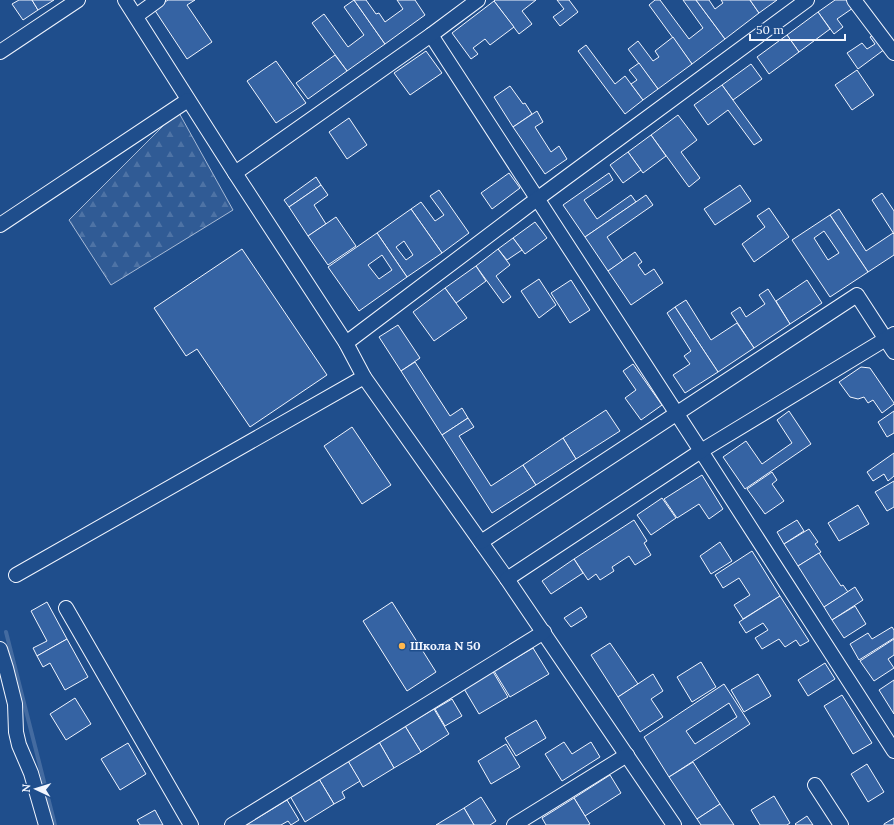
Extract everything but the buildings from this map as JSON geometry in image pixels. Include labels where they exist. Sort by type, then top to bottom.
[{"type":"street","points":[[0,52],[78,0]]},
{"type":"street","points":[[125,0],[235,173],[346,343],[364,377],[544,632],[674,825]]},
{"type":"street","points":[[136,16],[158,0]]},
{"type":"street","points":[[235,173],[431,36],[478,0]]},
{"type":"street","points":[[346,343],[537,199],[806,0]]},
{"type":"street","points":[[854,0],[894,53]]},
{"type":"street","points":[[431,36],[894,751]]},
{"type":"street","points":[[0,225],[188,100]]},
{"type":"street","points":[[481,542],[857,295],[890,337],[894,352]]},
{"type":"street","points":[[507,579],[701,451],[890,337]]},
{"type":"street","points":[[16,575],[364,377]]},
{"type":"street","points":[[66,608],[191,825]]},
{"type":"street","points":[[232,825],[544,632]]},
{"type":"street","points":[[0,649],[15,704],[16,732],[19,745],[31,773],[46,825]]},
{"type":"street","points":[[514,825],[627,755]]},
{"type":"street","points":[[815,785],[841,825]]},
{"type":"green space","points":[[178,111],[233,210],[111,285],[69,220]]},
{"type":"waterway","points":[[6,632],[55,825]]},
{"type":"place","name":"Школа N 50","points":[[402,646]]}]
